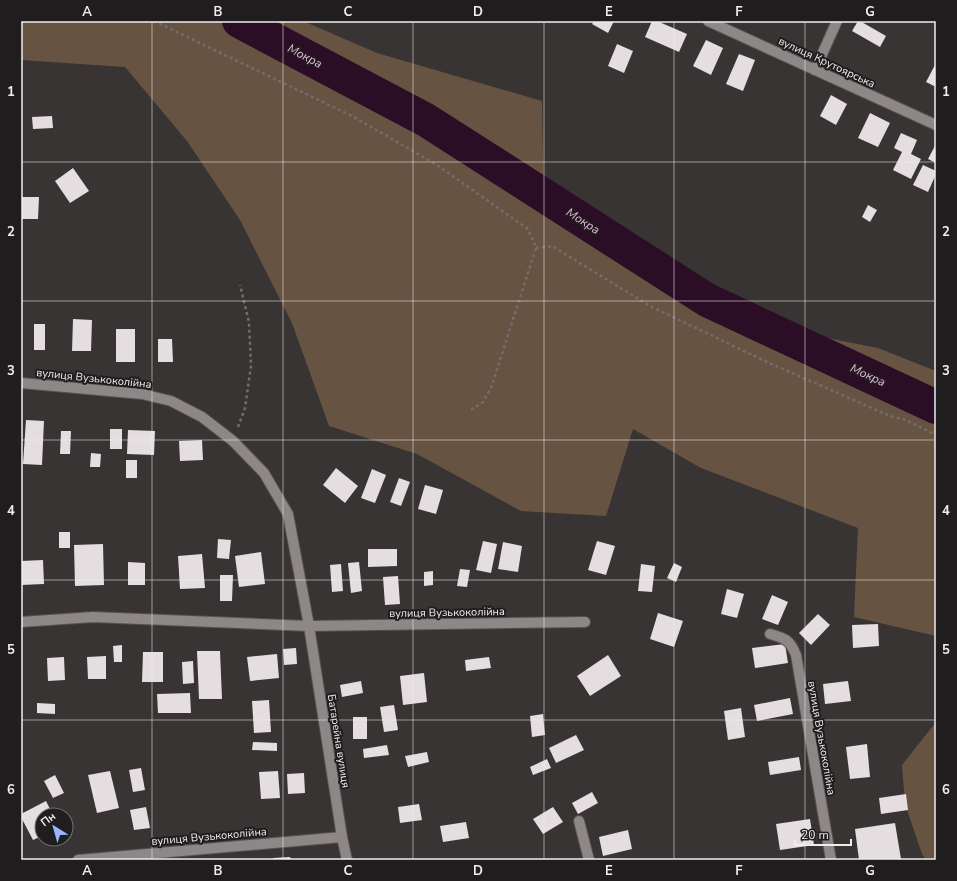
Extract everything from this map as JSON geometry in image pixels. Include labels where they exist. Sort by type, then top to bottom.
[{"type":"street","name":"вулиця Крутоярська","points":[[708,21],[936,125]]},
{"type":"street","points":[[815,70],[837,21]]},
{"type":"street","name":"вулиця Вузькоколійна","points":[[21,382],[142,394],[171,401],[202,417],[233,441],[264,473],[288,514],[309,626]]},
{"type":"street","name":"вулиця Вузькоколійна","points":[[21,622],[93,617],[309,626],[585,622]]},
{"type":"street","name":"Батарейна вулиця","points":[[309,626],[342,837],[347,860]]},
{"type":"street","name":"вулиця Вузькоколійна","points":[[770,634],[784,638],[792,644],[796,655],[831,860]]},
{"type":"street","points":[[579,821],[589,860]]},
{"type":"street","name":"вулиця Вузькоколійна","points":[[78,860],[342,837]]},
{"type":"path","points":[[154,21],[354,117],[437,165],[528,229],[536,248],[491,388],[483,402],[469,411]]},
{"type":"path","points":[[536,248],[552,246],[657,309],[767,362],[890,416],[906,420],[936,434]]},
{"type":"path","points":[[233,441],[245,408],[251,366],[249,322],[240,285]]},
{"type":"shaded area","points":[[21,21],[303,21],[377,53],[542,101],[544,213],[699,313],[878,348],[936,371],[936,636],[854,617],[858,528],[701,468],[633,429],[606,516],[521,511],[417,454],[329,426],[292,323],[240,220],[187,141],[125,67],[21,60]]},
{"type":"shaded area","points":[[936,722],[936,860],[926,860],[922,854],[905,804],[902,765]]},
{"type":"building","points":[[594,21],[614,21],[608,33],[592,24]]},
{"type":"building","points":[[652,21],[657,21],[687,34],[679,52],[645,37]]},
{"type":"building","points":[[858,21],[886,36],[880,47],[852,31]]},
{"type":"building","points":[[706,40],[723,48],[711,75],[693,66]]},
{"type":"building","points":[[617,44],[633,51],[624,73],[608,66]]},
{"type":"building","points":[[739,54],[755,60],[743,91],[726,84]]},
{"type":"building","points":[[936,63],[936,87],[926,82]]},
{"type":"building","points":[[831,95],[847,104],[836,125],[820,116]]},
{"type":"building","points":[[870,113],[890,123],[878,147],[858,138]]},
{"type":"building","points":[[52,116],[53,128],[33,129],[32,117]]},
{"type":"building","points":[[901,133],[917,140],[911,154],[921,159],[911,179],[893,170],[902,152],[894,148]]},
{"type":"building","points":[[936,144],[936,163],[928,159]]},
{"type":"building","points":[[923,165],[936,171],[928,192],[913,185]]},
{"type":"building","points":[[73,168],[89,191],[70,203],[55,181]]},
{"type":"building","points":[[21,197],[39,197],[38,219],[21,219]]},
{"type":"building","points":[[868,205],[877,210],[870,222],[862,217]]},
{"type":"building","points":[[73,319],[92,320],[91,351],[72,351]]},
{"type":"building","points":[[34,324],[45,324],[45,350],[34,350]]},
{"type":"building","points":[[116,329],[135,329],[135,362],[116,362]]},
{"type":"building","points":[[158,339],[172,339],[173,362],[158,362]]},
{"type":"building","points":[[26,420],[44,421],[42,465],[23,464]]},
{"type":"building","points":[[110,429],[122,429],[122,449],[110,449]]},
{"type":"building","points":[[128,430],[155,431],[154,455],[127,454]]},
{"type":"building","points":[[61,431],[71,431],[70,454],[60,454]]},
{"type":"building","points":[[202,440],[203,460],[180,461],[179,441]]},
{"type":"building","points":[[91,453],[101,454],[100,467],[90,467]]},
{"type":"building","points":[[126,460],[137,460],[137,478],[126,478]]},
{"type":"building","points":[[336,468],[358,486],[345,503],[323,485]]},
{"type":"building","points":[[372,469],[386,475],[375,503],[361,498]]},
{"type":"building","points":[[399,478],[410,482],[401,506],[390,502]]},
{"type":"building","points":[[425,485],[443,490],[436,514],[418,509]]},
{"type":"building","points":[[59,532],[70,532],[70,548],[59,548]]},
{"type":"building","points":[[218,539],[231,540],[229,559],[217,558]]},
{"type":"building","points":[[483,541],[497,544],[491,573],[476,570]]},
{"type":"building","points":[[597,541],[615,546],[606,575],[588,570]]},
{"type":"building","points":[[503,542],[522,546],[518,572],[498,569]]},
{"type":"building","points":[[103,544],[104,585],[75,586],[74,545]]},
{"type":"building","points":[[368,549],[397,549],[397,566],[368,567]]},
{"type":"building","points":[[261,552],[265,584],[239,587],[235,556]]},
{"type":"building","points":[[202,554],[205,588],[180,589],[178,556]]},
{"type":"building","points":[[43,560],[44,584],[21,585],[21,561]]},
{"type":"building","points":[[128,562],[145,563],[145,585],[128,585]]},
{"type":"building","points":[[359,562],[362,591],[351,593],[348,563]]},
{"type":"building","points":[[674,563],[682,567],[676,582],[667,578]]},
{"type":"building","points":[[341,564],[343,591],[332,592],[330,565]]},
{"type":"building","points":[[641,564],[655,566],[652,592],[638,591]]},
{"type":"building","points":[[460,569],[470,570],[467,587],[457,586]]},
{"type":"building","points":[[433,571],[433,585],[424,586],[424,572]]},
{"type":"building","points":[[220,575],[233,575],[232,601],[220,601]]},
{"type":"building","points":[[398,576],[400,604],[385,605],[383,577]]},
{"type":"building","points":[[727,589],[744,594],[737,618],[721,614]]},
{"type":"building","points":[[772,595],[788,602],[778,625],[762,619]]},
{"type":"building","points":[[658,613],[683,621],[674,647],[650,639]]},
{"type":"building","points":[[818,614],[830,625],[811,645],[799,633]]},
{"type":"building","points":[[878,624],[879,646],[853,648],[852,625]]},
{"type":"building","points":[[785,644],[788,663],[755,668],[752,648]]},
{"type":"building","points":[[122,645],[122,662],[114,662],[113,646]]},
{"type":"building","points":[[296,648],[297,664],[284,665],[283,649]]},
{"type":"building","points":[[197,651],[220,651],[222,699],[199,699]]},
{"type":"building","points":[[143,652],[163,652],[163,682],[142,682]]},
{"type":"building","points":[[277,654],[279,678],[250,681],[247,657]]},
{"type":"building","points":[[608,655],[621,676],[590,696],[577,676]]},
{"type":"building","points":[[106,656],[106,679],[88,679],[87,657]]},
{"type":"building","points":[[64,657],[65,680],[48,681],[47,658]]},
{"type":"building","points":[[489,657],[491,668],[466,671],[465,660]]},
{"type":"building","points":[[193,661],[194,683],[183,684],[182,662]]},
{"type":"building","points":[[424,673],[427,702],[403,705],[400,676]]},
{"type":"building","points":[[361,681],[363,693],[342,697],[340,685]]},
{"type":"building","points":[[848,681],[851,701],[825,704],[823,684]]},
{"type":"building","points":[[190,693],[191,713],[158,713],[157,694]]},
{"type":"building","points":[[790,698],[793,714],[757,721],[754,705]]},
{"type":"building","points":[[269,700],[271,732],[254,733],[252,701]]},
{"type":"building","points":[[37,703],[55,704],[55,714],[37,713]]},
{"type":"building","points":[[394,705],[398,730],[384,732],[380,707]]},
{"type":"building","points":[[741,708],[745,737],[728,740],[724,711]]},
{"type":"building","points":[[543,714],[545,735],[532,737],[530,716]]},
{"type":"building","points":[[353,717],[367,717],[367,739],[353,739]]},
{"type":"building","points":[[576,735],[584,750],[556,763],[549,748]]},
{"type":"building","points":[[253,742],[277,743],[277,751],[252,750]]},
{"type":"building","points":[[867,744],[870,777],[850,779],[846,747]]},
{"type":"building","points":[[387,745],[389,755],[364,758],[363,749]]},
{"type":"building","points":[[427,752],[429,762],[408,767],[405,756]]},
{"type":"building","points":[[799,757],[801,770],[770,775],[768,762]]},
{"type":"building","points":[[547,759],[551,768],[533,775],[530,767]]},
{"type":"building","points":[[141,768],[145,790],[133,792],[129,770]]},
{"type":"building","points":[[110,771],[119,808],[97,813],[88,775]]},
{"type":"building","points":[[278,771],[280,798],[261,799],[259,772]]},
{"type":"building","points":[[304,773],[305,793],[288,794],[287,774]]},
{"type":"building","points":[[55,775],[64,793],[53,798],[44,781]]},
{"type":"building","points":[[592,792],[598,803],[578,814],[572,803]]},
{"type":"building","points":[[906,794],[908,810],[881,814],[879,798]]},
{"type":"building","points":[[46,801],[49,807],[34,807]]},
{"type":"building","points":[[419,804],[422,820],[400,823],[398,807]]},
{"type":"building","points":[[34,807],[34,840],[21,817],[21,814]]},
{"type":"building","points":[[146,807],[150,828],[134,830],[130,810]]},
{"type":"building","points":[[553,807],[563,822],[543,834],[533,819]]},
{"type":"building","points":[[810,819],[814,845],[780,850],[776,824]]},
{"type":"building","points":[[466,822],[469,838],[443,842],[440,826]]},
{"type":"building","points":[[895,823],[901,859],[859,860],[855,829]]},
{"type":"building","points":[[628,830],[632,849],[603,856],[599,837]]},
{"type":"building","points":[[290,857],[291,860],[273,860],[273,858]]},
{"type":"waterway","name":"Мокра","points":[[239,21],[426,120],[707,300],[936,407]]}]
